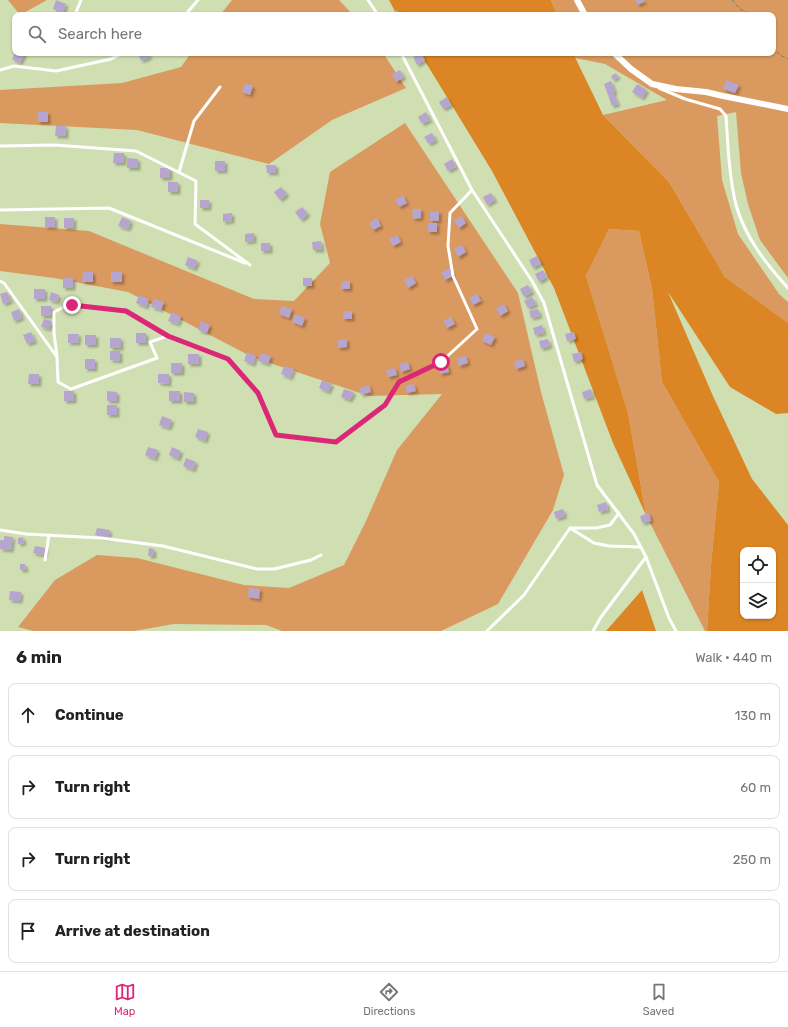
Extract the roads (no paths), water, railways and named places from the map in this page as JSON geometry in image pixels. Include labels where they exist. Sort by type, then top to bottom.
[{"type":"street","points":[[577,0],[583,12]]},
{"type":"street","points":[[617,56],[631,69],[652,84],[676,89],[706,92],[788,109]]},
{"type":"lane","points":[[76,12],[81,0]]},
{"type":"lane","points":[[188,12],[198,0]]},
{"type":"lane","points":[[368,0],[376,12]]},
{"type":"lane","points":[[0,70],[14,66],[56,70],[111,59],[117,56]]},
{"type":"lane","points":[[403,56],[472,190],[532,281],[544,303],[597,485],[634,534],[646,556],[669,618],[676,631]]},
{"type":"lane","points":[[652,84],[667,92],[720,110],[726,116],[732,186],[736,206],[755,246],[770,268],[788,288]]},
{"type":"lane","points":[[179,172],[194,121],[220,87]]},
{"type":"lane","points":[[0,146],[55,145],[136,150],[196,180],[195,224],[250,265],[109,208],[0,210]]},
{"type":"lane","points":[[168,336],[150,342],[157,358],[71,388],[58,382],[54,334],[54,312],[66,306],[72,305],[126,311],[168,336],[228,359],[258,393],[276,435],[336,442],[385,405],[399,382],[441,362],[477,329],[453,276],[448,246],[450,213],[472,190]]},
{"type":"lane","points":[[0,281],[4,283],[57,357]]},
{"type":"lane","points":[[570,528],[596,528],[610,525],[619,513]]},
{"type":"lane","points":[[570,528],[594,543],[609,546],[640,547]]},
{"type":"lane","points":[[487,631],[524,595],[570,528]]},
{"type":"lane","points":[[0,530],[26,534],[101,538],[163,546],[257,570],[274,569],[311,560],[321,555]]},
{"type":"lane","points":[[45,560],[49,535]]},
{"type":"lane","points":[[593,631],[601,617],[646,556]]}]
